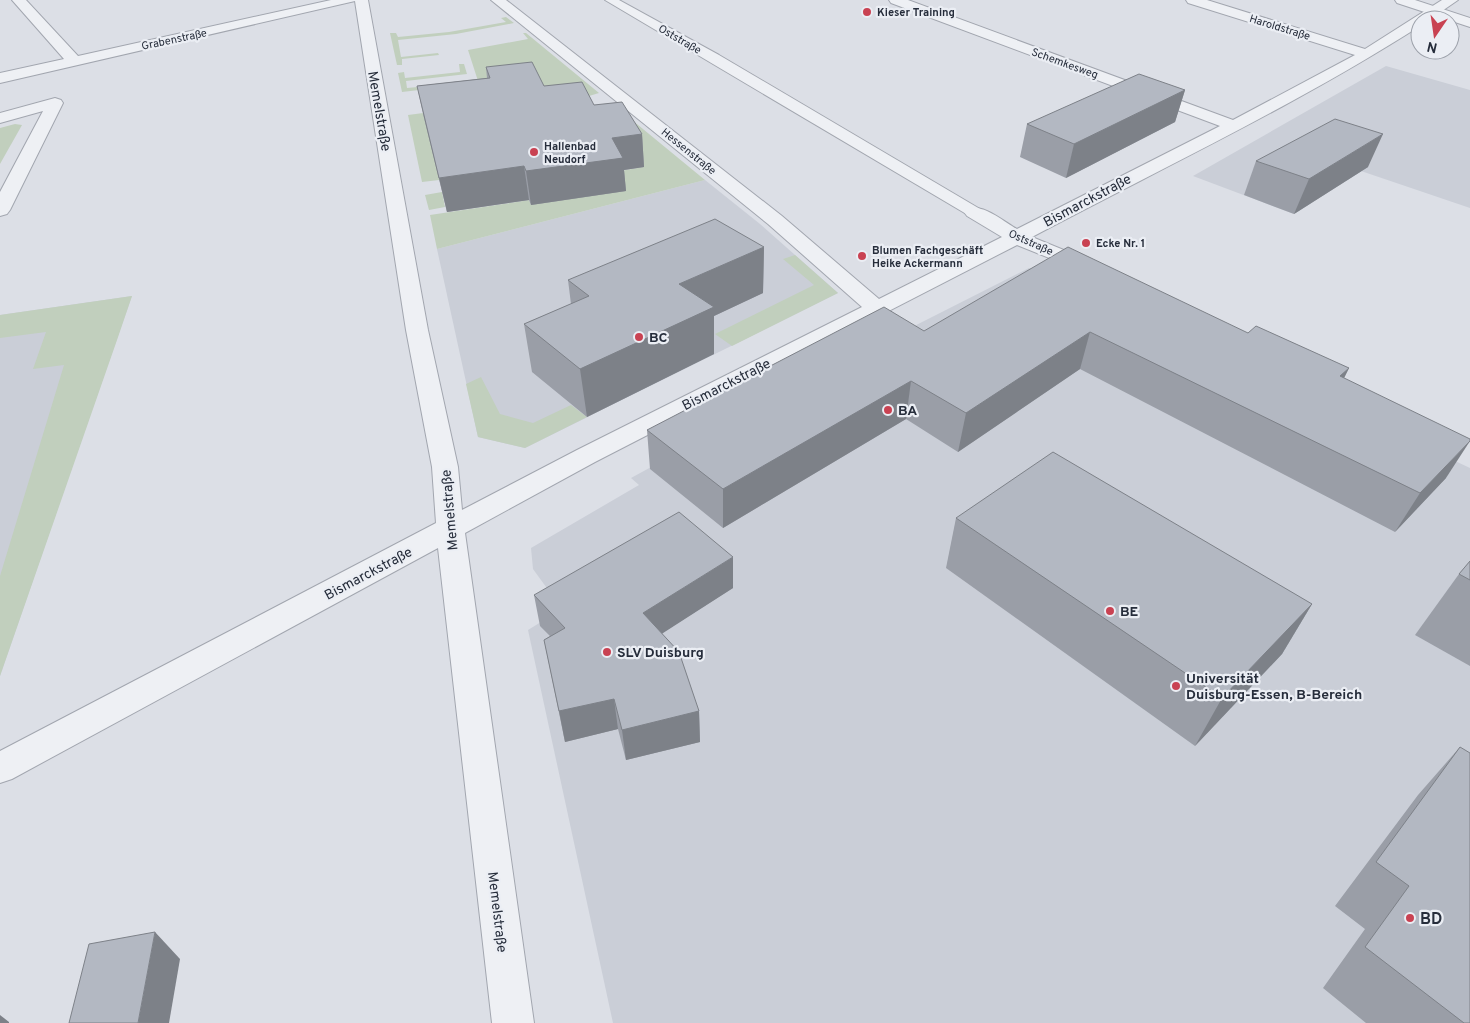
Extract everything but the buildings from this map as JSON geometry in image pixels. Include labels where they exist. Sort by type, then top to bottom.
[{"type":"street","points":[[19,0],[74,61]]},
{"type":"street","name":"Grabenstraße","points":[[0,78],[349,0]]},
{"type":"street","name":"Memelstraße","points":[[361,0],[417,330],[445,467],[455,578],[513,1023]]},
{"type":"street","name":"Hessenstraße","points":[[498,0],[767,214],[876,308]]},
{"type":"street","name":"Oststraße","points":[[611,0],[1016,237],[1107,275]]},
{"type":"street","name":"Schemkesweg","points":[[896,0],[1234,126]]},
{"type":"street","name":"Haroldstraße","points":[[1193,0],[1367,54]]},
{"type":"street","points":[[1402,0],[1443,5],[1470,23]]},
{"type":"street","name":"Bismarckstraße","points":[[0,768],[586,456],[1234,126],[1367,54],[1443,5]]},
{"type":"street","points":[[25,72],[50,94],[55,104]]},
{"type":"street","points":[[0,118],[55,104]]},
{"type":"street","points":[[0,210],[55,104]]},
{"type":"shaded area","points":[[1386,66],[1470,90],[1470,208],[1361,171],[1294,214],[1193,176]]},
{"type":"shaded area","points":[[705,180],[760,224],[838,293],[525,448],[478,437],[437,249]]},
{"type":"shaded area","name":"Universität Duisburg-Essen, B-Bereich","points":[[1029,268],[1052,272],[1470,468],[1470,1023],[613,1023],[528,630],[562,609],[533,569],[531,548],[639,485],[631,478],[855,356]]},
{"type":"shaded area","points":[[132,296],[78,450],[0,676],[0,315]]},
{"type":"green space","points":[[506,17],[514,23],[456,34],[398,40],[401,57],[438,53],[439,55],[402,59],[402,65],[397,65],[390,33],[396,33],[398,37],[449,32],[506,22],[501,18]]},
{"type":"green space","points":[[523,33],[526,33],[599,93],[579,99],[478,81],[468,50],[528,39]]},
{"type":"green space","points":[[459,64],[464,64],[467,74],[406,81],[407,88],[470,82],[470,84],[402,92],[398,73],[404,72],[405,78],[460,72]]},
{"type":"green space","points":[[615,106],[705,180],[437,249],[430,215],[529,200],[531,205],[615,172],[643,167]]},
{"type":"green space","points":[[469,107],[439,180],[422,182],[408,115]]},
{"type":"green space","points":[[15,124],[22,125],[0,164],[0,128]]},
{"type":"green space","points":[[442,192],[445,207],[429,210],[425,195]]},
{"type":"green space","points":[[795,255],[838,293],[732,346],[715,334],[814,285],[783,259]]},
{"type":"green space","points":[[132,296],[0,676],[0,576],[64,365],[33,369],[46,332],[0,338],[0,315]]},
{"type":"green space","points":[[481,377],[500,414],[533,423],[571,405],[587,417],[525,448],[478,437],[466,384]]},
{"type":"place","name":"Kieser Training","points":[[867,12]]},
{"type":"place","name":"Hallenbad Neudorf","points":[[534,152]]},
{"type":"place","name":"Ecke Nr. 1","points":[[1086,243]]},
{"type":"place","name":"Blumen Fachgeschäft Heike Ackermann","points":[[862,256]]},
{"type":"place","name":"BC","points":[[639,337]]},
{"type":"place","name":"BA","points":[[888,410]]},
{"type":"place","name":"BE","points":[[1110,611]]},
{"type":"place","name":"SLV Duisburg","points":[[607,652]]},
{"type":"place","name":"Universität Duisburg-Essen, B-Bereich","points":[[1176,686]]},
{"type":"place","name":"BD","points":[[1410,918]]}]
